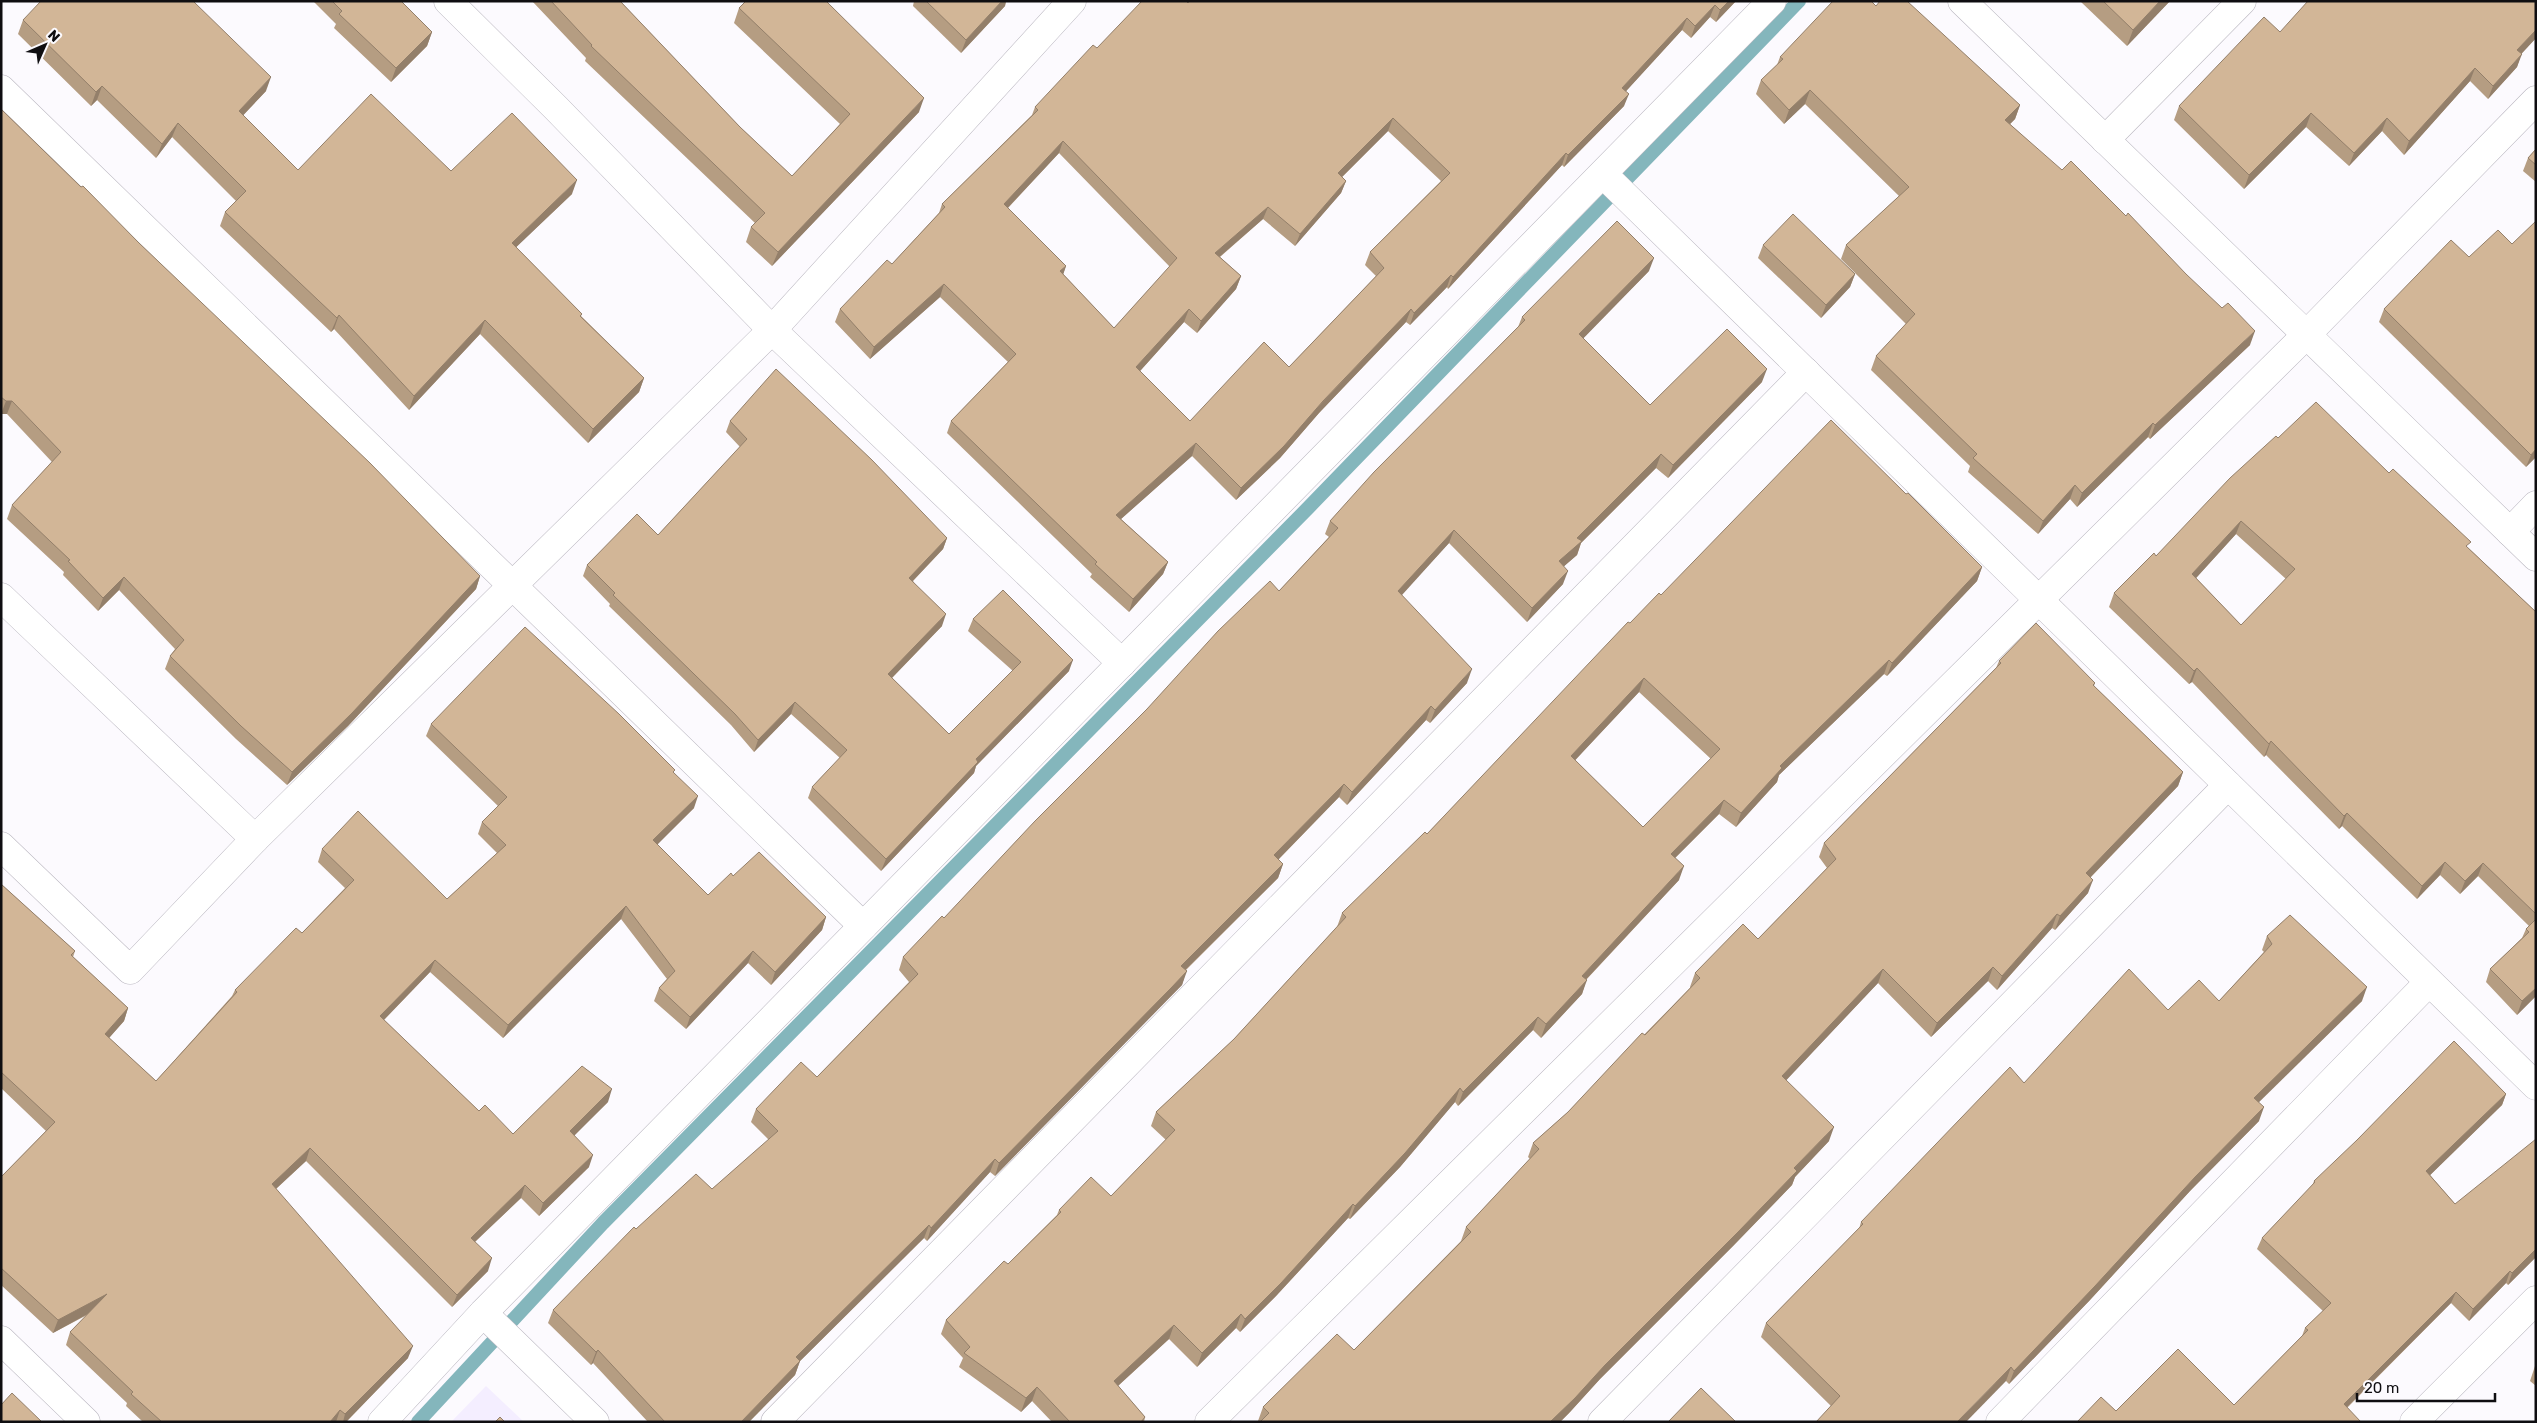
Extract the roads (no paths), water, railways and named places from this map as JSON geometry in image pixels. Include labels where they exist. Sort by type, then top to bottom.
[{"type":"street","points":[[448,1],[556,108],[772,330],[1122,663]]},
{"type":"street","points":[[1,846],[130,970],[255,839],[772,330],[1072,1]]},
{"type":"street","points":[[382,1422],[482,1313],[1772,1]]},
{"type":"street","points":[[1962,1],[2536,558]]},
{"type":"street","points":[[2105,140],[2242,1]]},
{"type":"street","points":[[1,89],[863,926]]},
{"type":"street","points":[[1209,1422],[2306,335],[2536,100]]},
{"type":"street","points":[[1603,174],[2536,1086]]},
{"type":"street","points":[[775,1422],[1806,372]]},
{"type":"street","points":[[2510,532],[2536,506]]},
{"type":"street","points":[[1,597],[255,839]]},
{"type":"street","points":[[1602,1422],[2228,785]]},
{"type":"street","points":[[2000,1422],[2429,982]]},
{"type":"street","points":[[2414,1422],[2536,1300]]},
{"type":"street","points":[[482,1313],[595,1422]]},
{"type":"street","points":[[1,1340],[86,1422]]},
{"type":"waterway","points":[[418,1422],[603,1223],[1309,507],[1799,1]]}]
